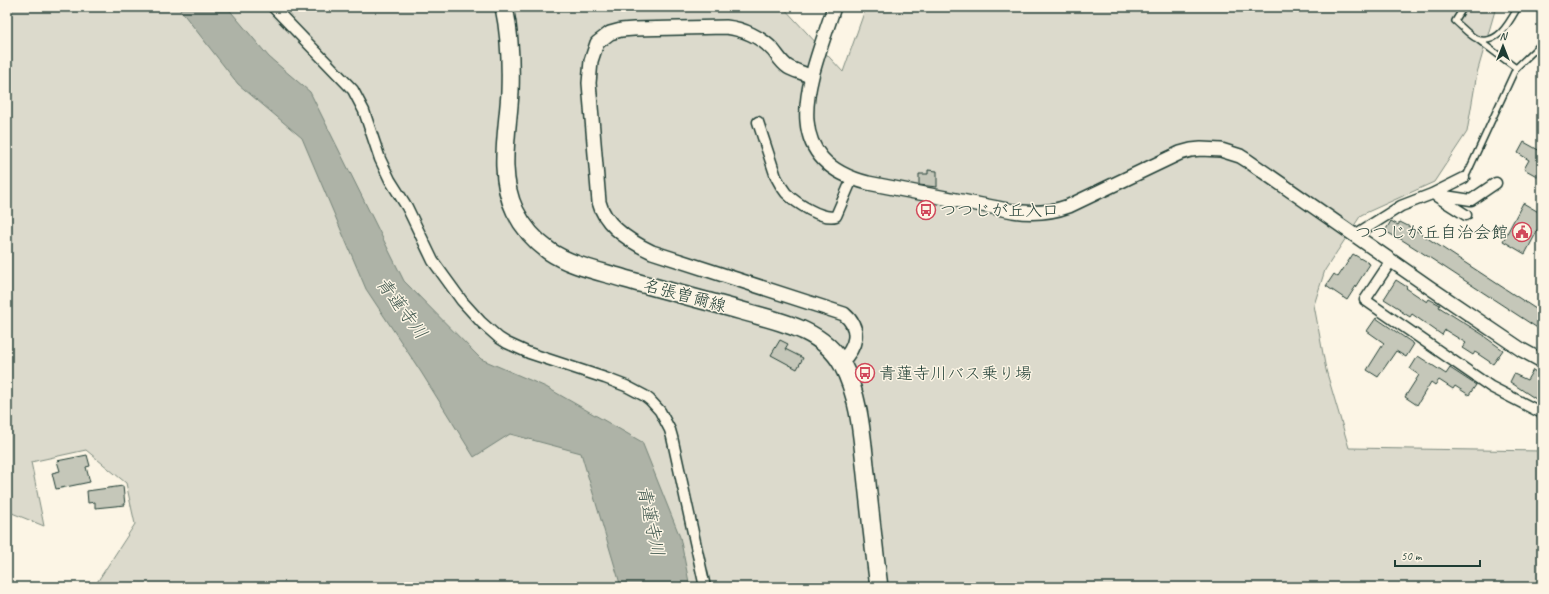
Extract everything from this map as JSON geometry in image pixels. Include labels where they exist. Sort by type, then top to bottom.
[{"type":"main road","name":"名張曽爾線","points":[[504,7],[510,41],[510,73],[505,170],[509,197],[514,210],[534,238],[550,252],[571,262],[659,288],[785,322],[799,328],[824,343],[841,362],[850,383],[857,406],[878,587]]},
{"type":"street","points":[[273,7],[353,90],[364,112],[380,159],[407,207],[433,261],[442,276],[481,322],[499,338],[529,353],[593,373],[638,391],[650,400],[660,411],[670,430],[705,587]]},
{"type":"street","points":[[834,7],[811,76],[806,114],[807,128],[810,141],[816,152],[834,169],[852,179],[1013,211],[1043,213],[1056,211],[1069,206],[1180,153],[1201,149],[1221,150],[1240,156],[1248,161],[1522,350],[1542,361]]},
{"type":"street","points":[[811,76],[789,67],[781,61],[773,50],[763,41],[736,28],[634,29],[610,33],[597,43],[589,73],[589,93],[599,197],[601,210],[605,217],[631,241],[652,252],[699,269],[844,314],[851,320],[855,328],[855,336],[853,346],[841,362]]},
{"type":"street","points":[[758,122],[776,177],[780,184],[786,193],[814,212],[827,217],[836,216],[852,179]]},
{"type":"street","points":[[1355,235],[1401,206],[1432,194],[1464,178]]},
{"type":"street","points":[[1432,194],[1471,200],[1496,183]]},
{"type":"street","points":[[1432,194],[1466,215]]},
{"type":"street","points":[[1392,261],[1365,300],[1491,387],[1542,413]]},
{"type":"lane","points":[[1464,7],[1455,21],[1476,39],[1516,68]]},
{"type":"lane","points":[[1476,39],[1492,38],[1501,32],[1509,24],[1518,7]]},
{"type":"lane","points":[[1464,178],[1516,68],[1542,43]]},
{"type":"shaded area","points":[[7,7],[783,7],[843,72],[866,7],[1496,7],[1477,73],[1467,132],[1434,182],[1361,215],[1325,270],[1314,305],[1326,370],[1349,448],[1542,451],[1542,587],[94,587],[135,524],[126,483],[86,450],[31,462],[44,526],[7,511]]},
{"type":"water","name":"青蓮寺川","points":[[178,7],[227,7],[269,57],[310,92],[404,281],[481,359],[546,387],[642,442],[680,537],[690,587],[621,587],[581,453],[510,434],[474,457],[421,372],[366,289],[302,138],[238,84]]},
{"type":"building","points":[[1524,142],[1542,152],[1542,179],[1524,169],[1529,160],[1518,153]]},
{"type":"building","points":[[928,170],[937,171],[937,187],[919,185],[919,174],[928,174]]},
{"type":"building","name":"つつじが丘自治会館","points":[[1523,203],[1542,214],[1542,222],[1525,254],[1503,241]]},
{"type":"building","points":[[1391,221],[1398,225],[1400,222],[1412,228],[1542,313],[1542,331],[1418,250],[1385,231]]},
{"type":"building","points":[[1353,254],[1370,264],[1347,300],[1326,286],[1334,274],[1338,277]]},
{"type":"building","points":[[1396,280],[1427,302],[1429,299],[1440,305],[1439,307],[1485,336],[1503,350],[1493,364],[1475,352],[1473,355],[1462,348],[1466,343],[1445,330],[1442,335],[1412,314],[1410,317],[1384,299]]},
{"type":"building","points":[[1376,318],[1414,344],[1406,357],[1396,351],[1378,377],[1367,370],[1384,343],[1367,331]]},
{"type":"building","points":[[780,340],[788,344],[785,349],[803,358],[797,369],[771,355]]},
{"type":"building","points":[[1418,356],[1446,374],[1450,368],[1476,385],[1469,395],[1455,386],[1453,389],[1439,380],[1435,385],[1431,382],[1417,405],[1405,397],[1419,375],[1410,369]]},
{"type":"building","points":[[1533,370],[1542,376],[1542,403],[1510,382],[1514,374],[1527,380]]},
{"type":"building","points":[[87,455],[90,466],[86,467],[90,482],[56,489],[52,473],[60,471],[57,461]]},
{"type":"building","points":[[123,486],[125,505],[95,508],[95,502],[88,503],[87,491]]},
{"type":"place","name":"つつじが丘入口","points":[[926,210]]},
{"type":"place","name":"つつじが丘自治会館","points":[[1522,232]]},
{"type":"place","name":"青蓮寺川バス乗り場","points":[[865,373]]}]
